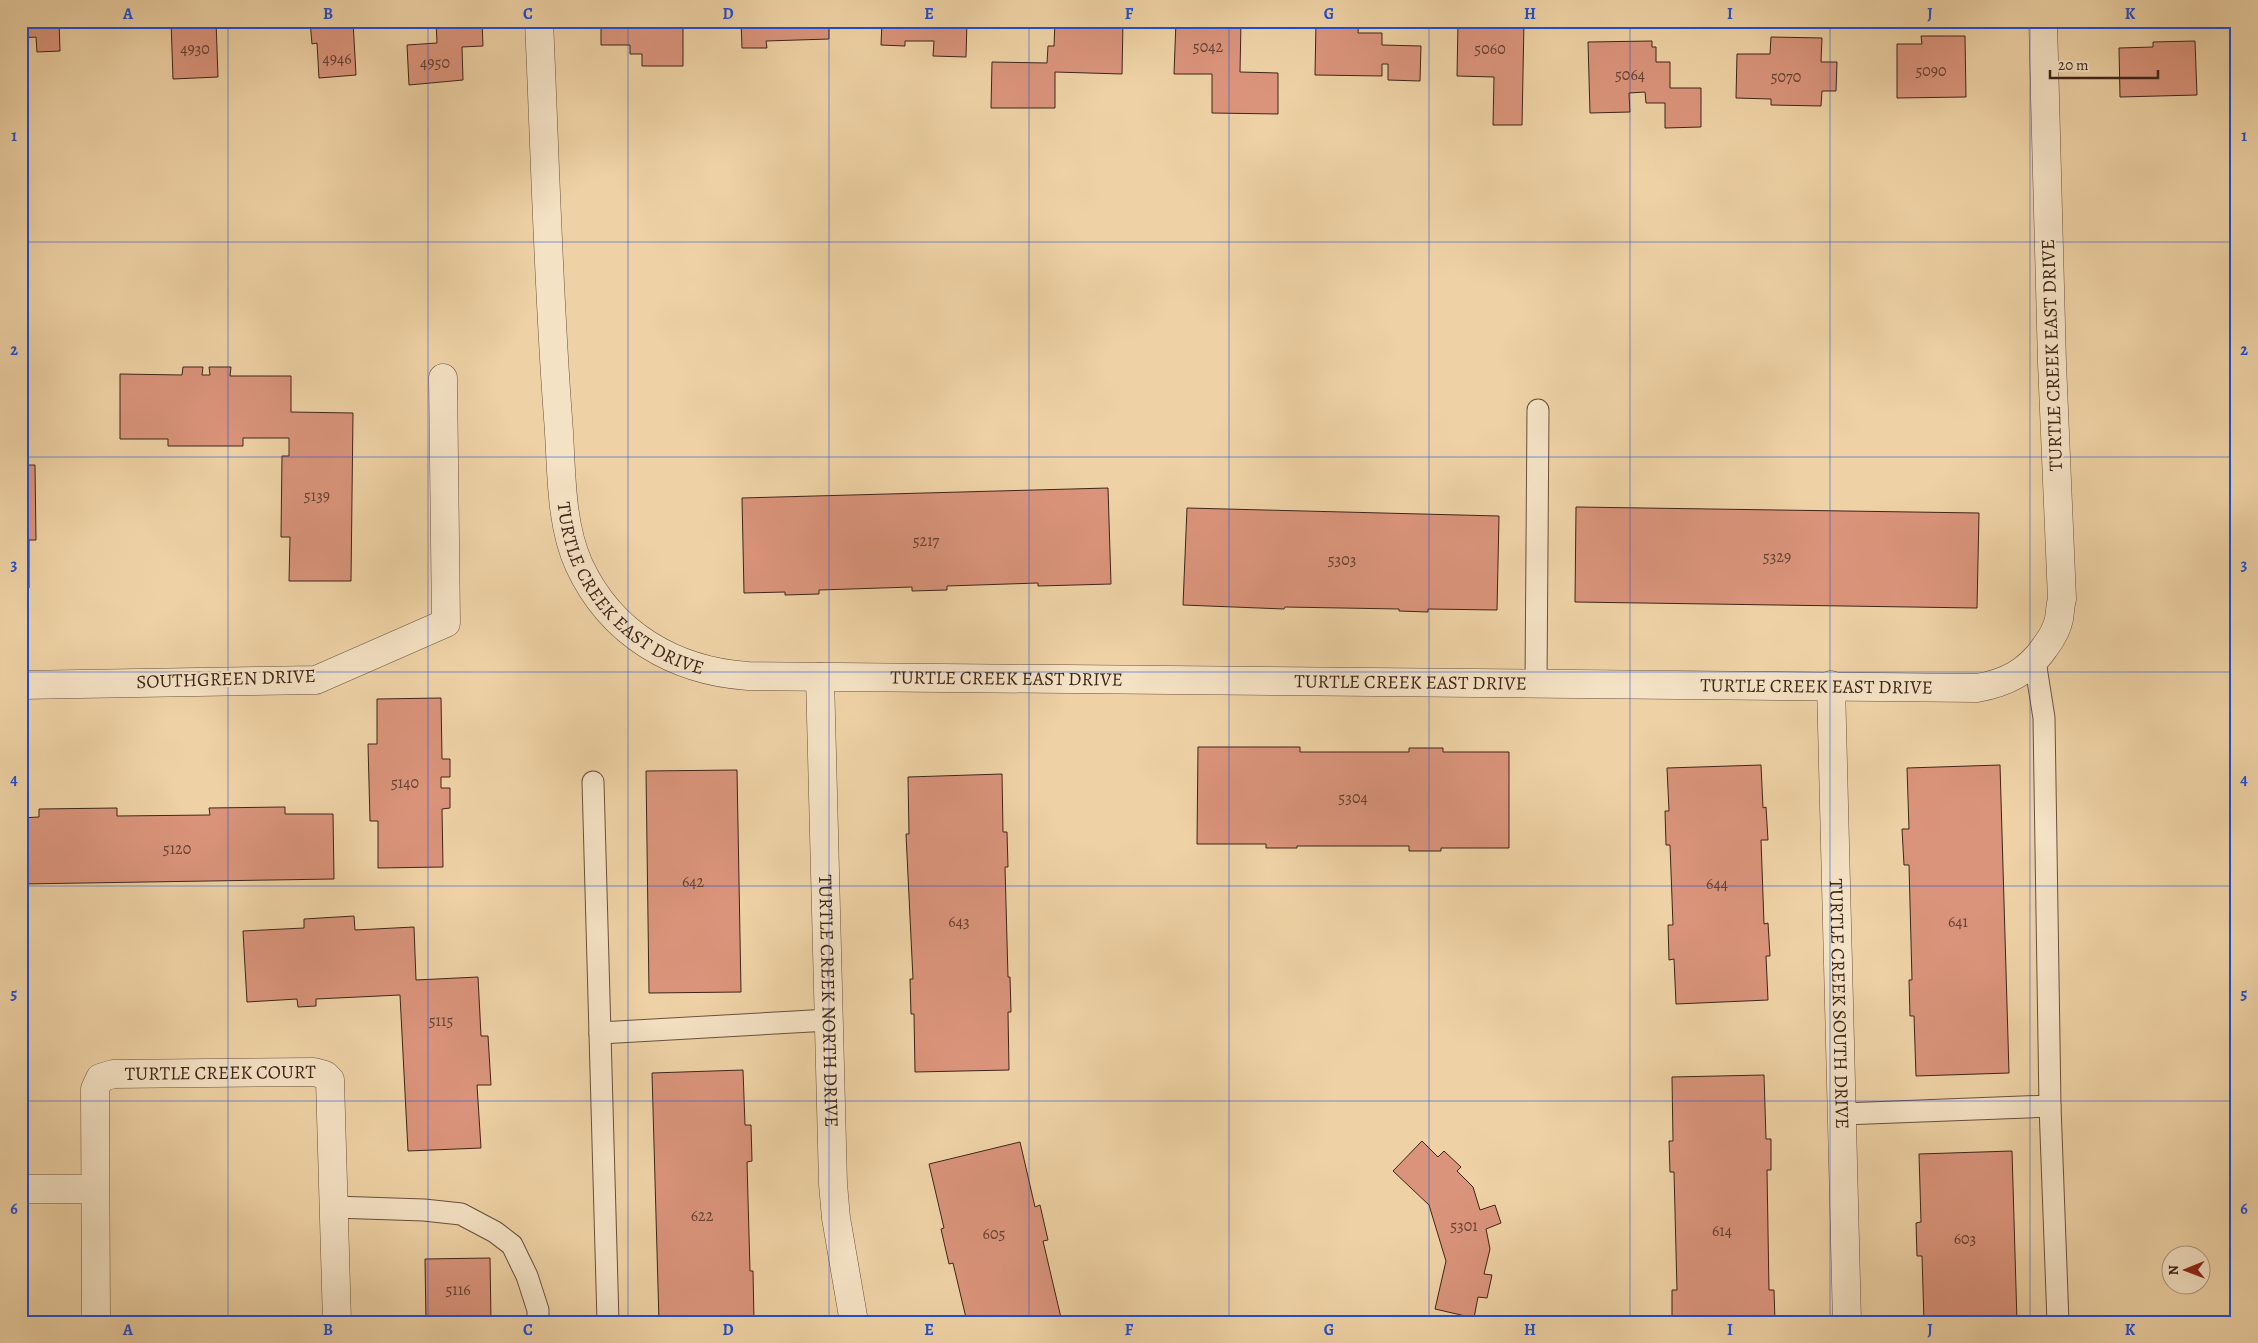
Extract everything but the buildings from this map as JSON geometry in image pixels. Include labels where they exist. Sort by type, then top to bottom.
[{"type":"street","name":"TURTLE CREEK EAST DRIVE","points":[[539,21],[553,342],[564,517],[570,541],[586,579],[605,606],[627,630],[654,649],[684,664],[732,675],[820,677],[1832,685],[1977,688],[1998,684],[2011,678],[2035,661],[2054,633],[2059,619],[2062,600],[2052,363],[2043,21]]},
{"type":"street","name":"SOUTHGREEN DRIVE","points":[[21,685],[316,680],[446,623],[443,378]]},
{"type":"street","name":"TURTLE CREEK NORTH DRIVE","points":[[820,677],[833,1184],[836,1218],[854,1322]]},
{"type":"street","name":"TURTLE CREEK SOUTH DRIVE","points":[[1832,685],[1847,1322]]},
{"type":"street","name":"TURTLE CREEK COURT","points":[[96,1322],[95,1089],[100,1078],[113,1074],[314,1072],[325,1075],[330,1080],[337,1322]]},
{"type":"street","points":[[21,1189],[95,1188]]},
{"type":"lane","points":[[1536,683],[1538,410]]},
{"type":"lane","points":[[2035,661],[2044,718],[2050,1106],[2058,1322]]},
{"type":"lane","points":[[593,782],[608,1322]]},
{"type":"lane","points":[[600,1032],[829,1020]]},
{"type":"lane","points":[[1842,1114],[2050,1106]]},
{"type":"lane","points":[[334,1207],[424,1210],[461,1214],[495,1232],[512,1245],[527,1276],[538,1310],[538,1322]]}]
